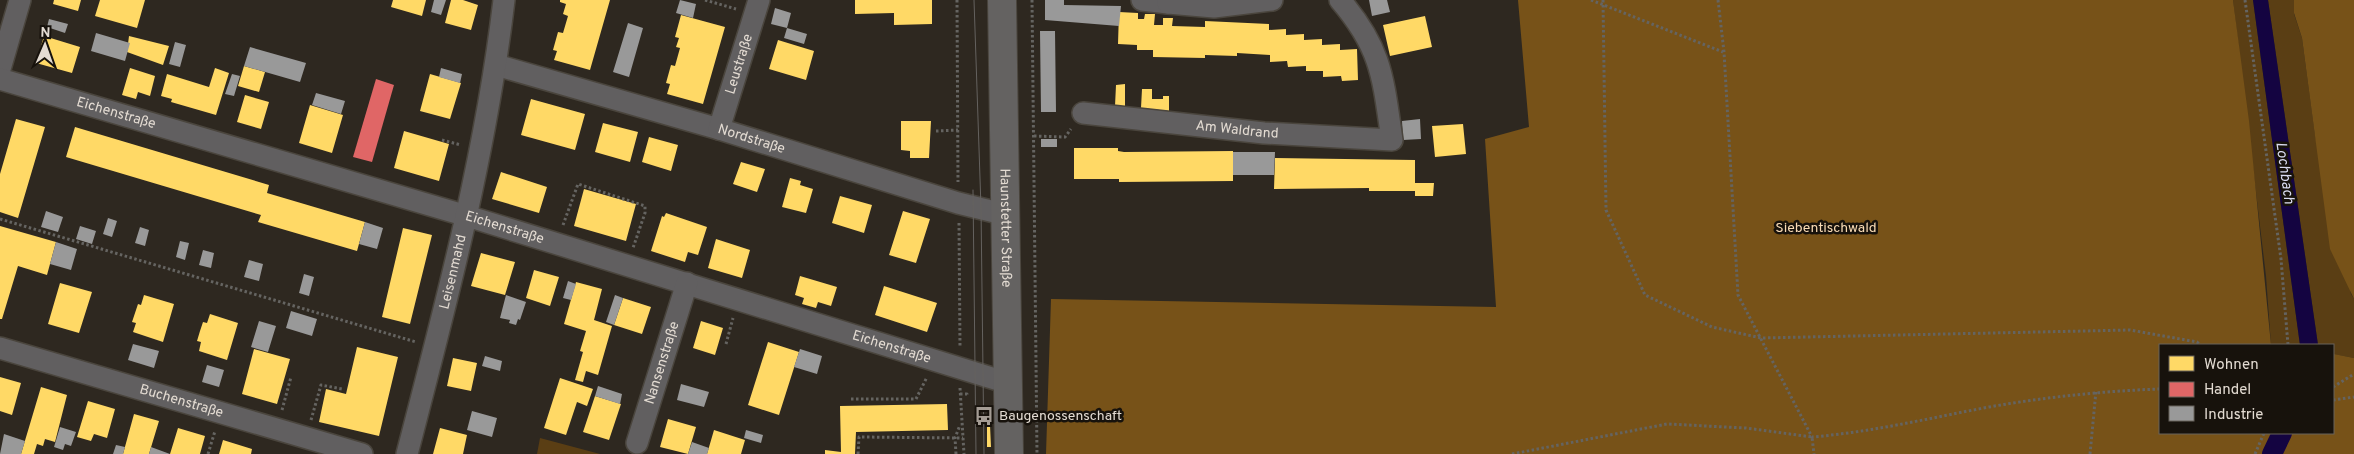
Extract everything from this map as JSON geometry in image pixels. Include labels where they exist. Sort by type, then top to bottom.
[{"type":"main road","name":"Haunstetter Straße","points":[[1002,0],[1009,454]]},
{"type":"street","points":[[0,69],[20,0]]},
{"type":"street","name":"Leisenmahd","points":[[406,454],[467,216],[496,66],[504,0]]},
{"type":"street","points":[[1142,0],[1168,1],[1214,7],[1272,0]]},
{"type":"street","name":"Am Waldrand","points":[[1083,113],[1264,133],[1392,140],[1383,79],[1374,49],[1358,22],[1340,0]]},
{"type":"street","name":"Leustraße","points":[[719,129],[757,7]]},
{"type":"street","name":"Nordstraße","points":[[496,66],[719,129],[958,203],[1006,215]]},
{"type":"street","name":"Eichenstraße","points":[[0,79],[686,282],[1008,383]]},
{"type":"street","name":"Nansenstraße","points":[[636,443],[686,282]]},
{"type":"street","name":"Buchenstraße","points":[[0,348],[362,454]]},
{"type":"path","points":[[706,0],[757,7]]},
{"type":"path","name":"Haunstetter Straße","points":[[1032,0],[1037,454]]},
{"type":"path","points":[[1591,0],[1603,2],[1724,52]]},
{"type":"path","points":[[1718,0],[1724,52],[1738,295],[1812,437],[1814,454]]},
{"type":"path","points":[[2245,0],[2281,259],[2288,344]]},
{"type":"path","points":[[1603,2],[1606,210],[1645,295],[1712,327],[1762,338],[2130,330],[2197,342],[2199,344]]},
{"type":"path","points":[[1034,136],[1065,137],[1083,113]]},
{"type":"path","points":[[936,131],[958,130]]},
{"type":"path","points":[[556,243],[578,184],[645,206],[645,213],[627,265]]},
{"type":"path","points":[[0,219],[434,348]]},
{"type":"path","points":[[851,399],[916,399],[936,361]]},
{"type":"path","points":[[2334,386],[2354,374]]},
{"type":"path","points":[[276,429],[291,377]]},
{"type":"path","points":[[306,438],[321,384],[342,389]]},
{"type":"path","points":[[1512,454],[1667,424],[1746,428],[1812,437],[1873,430],[1990,407],[2096,392],[2159,389]]},
{"type":"path","points":[[2090,454],[2096,392]]},
{"type":"path","points":[[960,394],[967,394],[966,396]]},
{"type":"path","points":[[2334,400],[2354,397]]},
{"type":"path","points":[[956,454],[955,438],[960,425],[964,454]]},
{"type":"path","points":[[2255,454],[2264,434]]},
{"type":"path","points":[[858,454],[859,437],[963,438]]},
{"type":"shaded area","points":[[2233,0],[2253,0],[2300,344],[2271,344],[2266,276]]},
{"type":"shaded area","points":[[2268,0],[2294,0],[2294,14],[2302,38],[2315,135],[2351,294],[2354,299],[2354,358],[2334,354],[2334,344],[2318,344]]},
{"type":"shaded area","points":[[540,438],[600,454],[537,454]]},
{"type":"green space","name":"Siebentischwald","points":[[1518,0],[2233,0],[2249,121],[2271,344],[2159,344],[2159,434],[2334,434],[2334,354],[2354,358],[2354,454],[1046,454],[1051,299],[1496,307],[1485,139],[1529,127]]},
{"type":"green space","points":[[2294,0],[2354,0],[2354,299],[2330,249],[2302,38],[2294,13]]},
{"type":"water","points":[[2253,0],[2268,0],[2318,344],[2300,344]]},
{"type":"building: Wohnen","points":[[54,0],[81,0],[78,11],[53,4]]},
{"type":"building: Wohnen","points":[[100,0],[145,0],[137,28],[95,16]]},
{"type":"building: Wohnen","points":[[393,0],[426,0],[422,16],[391,7]]},
{"type":"building: Wohnen","points":[[451,0],[463,0],[478,5],[471,30],[445,23]]},
{"type":"building: Wohnen","points":[[560,0],[610,0],[590,70],[554,60],[557,51],[553,50],[558,32],[563,33],[568,16],[563,14],[566,4],[560,2]]},
{"type":"building: Wohnen","points":[[855,0],[932,0],[932,24],[894,25],[894,13],[855,14]]},
{"type":"building: Wohnen","points":[[1119,12],[1138,13],[1138,19],[1144,19],[1145,14],[1155,14],[1154,25],[1163,25],[1163,18],[1173,18],[1172,26],[1205,27],[1205,21],[1269,24],[1269,30],[1286,29],[1286,35],[1304,34],[1304,40],[1322,39],[1322,45],[1340,44],[1340,50],[1357,49],[1358,80],[1342,81],[1341,76],[1323,77],[1323,71],[1306,71],[1306,66],[1288,67],[1287,61],[1270,62],[1270,55],[1237,53],[1237,56],[1205,55],[1205,58],[1153,57],[1153,50],[1137,50],[1137,45],[1118,44]]},
{"type":"building: Wohnen","points":[[681,15],[725,27],[703,104],[667,94],[670,84],[666,83],[671,65],[675,66],[680,48],[676,47],[679,38],[675,37]]},
{"type":"building: Wohnen","points":[[1425,16],[1432,47],[1390,56],[1383,25]]},
{"type":"building: Wohnen","points":[[44,36],[80,47],[72,73],[36,63]]},
{"type":"building: Wohnen","points":[[129,36],[169,46],[163,65],[127,52]]},
{"type":"building: Wohnen","points":[[778,40],[814,51],[806,80],[769,69]]},
{"type":"building: Wohnen","points":[[244,66],[265,72],[259,92],[238,86]]},
{"type":"building: Wohnen","points":[[130,68],[155,76],[150,96],[138,92],[136,99],[122,95]]},
{"type":"building: Wohnen","points":[[215,68],[229,73],[216,115],[171,102],[172,99],[161,96],[167,74],[209,87]]},
{"type":"building: Wohnen","points":[[430,74],[461,83],[450,119],[420,111]]},
{"type":"building: Wohnen","points":[[1125,84],[1125,107],[1115,106],[1116,85]]},
{"type":"building: Wohnen","points":[[1142,89],[1152,89],[1152,99],[1163,99],[1163,96],[1169,96],[1169,111],[1141,108]]},
{"type":"building: Wohnen","points":[[245,95],[269,102],[261,129],[237,122]]},
{"type":"building: Wohnen","points":[[531,99],[585,114],[575,150],[521,135]]},
{"type":"building: Wohnen","points":[[310,105],[343,115],[332,153],[299,143]]},
{"type":"building: Wohnen","points":[[16,119],[45,127],[18,218],[0,212],[0,174]]},
{"type":"building: Wohnen","points":[[901,121],[931,121],[929,158],[910,158],[910,151],[901,150]]},
{"type":"building: Wohnen","points":[[603,123],[638,132],[630,162],[595,152]]},
{"type":"building: Wohnen","points":[[1463,124],[1466,154],[1435,157],[1432,126]]},
{"type":"building: Wohnen","points":[[75,127],[269,185],[267,193],[365,222],[357,251],[258,222],[261,215],[66,157]]},
{"type":"building: Wohnen","points":[[404,131],[449,144],[439,181],[394,168]]},
{"type":"building: Wohnen","points":[[649,137],[678,145],[671,171],[642,162]]},
{"type":"building: Wohnen","points":[[1074,148],[1118,148],[1118,151],[1124,152],[1233,151],[1233,181],[1119,182],[1119,179],[1074,179]]},
{"type":"building: Wohnen","points":[[1275,158],[1415,160],[1415,183],[1434,183],[1433,196],[1415,196],[1415,191],[1369,191],[1369,188],[1274,189]]},
{"type":"building: Wohnen","points":[[741,162],[765,169],[757,192],[733,184]]},
{"type":"building: Wohnen","points":[[501,172],[547,187],[539,213],[492,199]]},
{"type":"building: Wohnen","points":[[790,178],[801,181],[800,185],[813,189],[806,213],[782,207]]},
{"type":"building: Wohnen","points":[[584,189],[636,204],[626,241],[574,226]]},
{"type":"building: Wohnen","points":[[840,196],[872,205],[864,233],[832,223]]},
{"type":"building: Wohnen","points":[[903,211],[930,219],[916,263],[889,255]]},
{"type":"building: Wohnen","points":[[666,213],[707,227],[698,255],[688,252],[685,262],[651,251],[662,216],[664,217]]},
{"type":"building: Wohnen","points":[[0,226],[56,242],[47,275],[18,266],[2,319],[0,319]]},
{"type":"building: Wohnen","points":[[403,228],[432,235],[410,324],[382,317]]},
{"type":"building: Wohnen","points":[[716,239],[750,250],[742,278],[708,268]]},
{"type":"building: Wohnen","points":[[481,253],[515,262],[505,295],[471,286]]},
{"type":"building: Wohnen","points":[[534,270],[559,277],[550,306],[526,298]]},
{"type":"building: Wohnen","points":[[800,276],[837,287],[831,306],[818,302],[816,308],[802,304],[804,298],[795,295]]},
{"type":"building: Wohnen","points":[[576,282],[602,289],[594,320],[612,326],[598,375],[586,371],[583,382],[575,380],[583,352],[580,351],[586,331],[564,324]]},
{"type":"building: Wohnen","points":[[60,283],[92,292],[79,333],[48,324]]},
{"type":"building: Wohnen","points":[[884,286],[937,303],[927,332],[875,315]]},
{"type":"building: Wohnen","points":[[144,295],[174,304],[163,342],[133,332],[136,323],[132,322],[138,304],[141,305]]},
{"type":"building: Wohnen","points":[[623,298],[651,307],[642,334],[614,325]]},
{"type":"building: Wohnen","points":[[210,314],[238,323],[227,360],[199,351],[201,342],[197,341],[203,322],[207,323]]},
{"type":"building: Wohnen","points":[[701,321],[723,328],[715,355],[693,348]]},
{"type":"building: Wohnen","points":[[768,342],[799,352],[779,415],[748,405]]},
{"type":"building: Wohnen","points":[[357,347],[398,357],[379,436],[319,422],[326,389],[346,394]]},
{"type":"building: Wohnen","points":[[254,349],[290,359],[277,404],[242,394]]},
{"type":"building: Wohnen","points":[[453,358],[477,363],[471,391],[447,386]]},
{"type":"building: Wohnen","points":[[0,377],[21,383],[12,415],[0,411]]},
{"type":"building: Wohnen","points":[[560,378],[593,389],[587,406],[577,402],[566,435],[544,428]]},
{"type":"building: Wohnen","points":[[41,387],[67,395],[55,442],[45,439],[43,446],[37,444],[34,454],[21,454]]},
{"type":"building: Wohnen","points":[[595,396],[621,404],[609,440],[583,432]]},
{"type":"building: Wohnen","points":[[88,401],[115,409],[107,438],[94,434],[91,441],[77,437]]},
{"type":"building: Wohnen","points":[[947,404],[948,430],[856,432],[855,454],[825,454],[825,450],[841,452],[840,406]]},
{"type":"building: Wohnen","points":[[134,414],[159,421],[149,454],[123,454]]},
{"type":"building: Wohnen","points":[[668,419],[696,427],[688,454],[660,447]]},
{"type":"building: Wohnen","points":[[987,425],[990,425],[991,447],[987,447]]},
{"type":"building: Wohnen","points":[[178,428],[205,436],[200,454],[170,454]]},
{"type":"building: Wohnen","points":[[440,428],[467,435],[463,454],[433,454]]},
{"type":"building: Wohnen","points":[[714,430],[745,440],[741,454],[707,454]]},
{"type":"building: Wohnen","points":[[223,440],[252,449],[251,454],[219,454]]},
{"type":"building: Handel","points":[[376,79],[394,85],[372,162],[353,157]]},
{"type":"building: Industrie","points":[[434,0],[446,0],[441,15],[431,12]]},
{"type":"building: Industrie","points":[[680,0],[696,4],[693,18],[676,13]]},
{"type":"building: Industrie","points":[[1045,0],[1064,0],[1064,5],[1121,6],[1119,26],[1045,20]]},
{"type":"building: Industrie","points":[[1369,0],[1387,0],[1390,12],[1372,16]]},
{"type":"building: Industrie","points":[[775,8],[791,13],[787,28],[771,24]]},
{"type":"building: Industrie","points":[[49,19],[68,24],[65,33],[47,27]]},
{"type":"building: Industrie","points":[[628,23],[643,28],[629,77],[613,72]]},
{"type":"building: Industrie","points":[[787,28],[807,34],[804,44],[784,38]]},
{"type":"building: Industrie","points":[[1040,31],[1055,31],[1056,112],[1041,112]]},
{"type":"building: Industrie","points":[[96,33],[130,43],[125,61],[91,51]]},
{"type":"building: Industrie","points":[[175,42],[186,45],[180,67],[169,64]]},
{"type":"building: Industrie","points":[[250,47],[306,63],[300,82],[244,66]]},
{"type":"building: Industrie","points":[[441,68],[462,74],[460,83],[439,77]]},
{"type":"building: Industrie","points":[[232,74],[240,76],[234,96],[225,94]]},
{"type":"building: Industrie","points":[[316,93],[345,101],[341,114],[312,105]]},
{"type":"building: Industrie","points":[[1420,119],[1421,139],[1403,140],[1402,121]]},
{"type":"building: Industrie","points":[[1041,139],[1057,139],[1057,147],[1041,147]]},
{"type":"building: Industrie","points":[[1233,152],[1275,152],[1274,175],[1233,175]]},
{"type":"building: Industrie","points":[[46,211],[63,217],[58,232],[41,227]]},
{"type":"building: Industrie","points":[[108,218],[117,221],[112,237],[103,234]]},
{"type":"building: Industrie","points":[[365,222],[383,228],[377,249],[359,244]]},
{"type":"building: Industrie","points":[[80,226],[96,231],[92,244],[76,239]]},
{"type":"building: Industrie","points":[[140,227],[149,230],[145,246],[135,243]]},
{"type":"building: Industrie","points":[[180,241],[189,243],[185,260],[176,257]]},
{"type":"building: Industrie","points":[[56,242],[77,249],[71,270],[50,264]]},
{"type":"building: Industrie","points":[[203,250],[214,253],[211,268],[199,265]]},
{"type":"building: Industrie","points":[[249,260],[263,264],[259,281],[244,277]]},
{"type":"building: Industrie","points":[[304,274],[314,277],[309,296],[299,293]]},
{"type":"building: Industrie","points":[[568,281],[576,284],[571,300],[563,298]]},
{"type":"building: Industrie","points":[[506,295],[526,302],[520,320],[518,319],[516,325],[509,323],[510,320],[500,318]]},
{"type":"building: Industrie","points":[[615,295],[623,298],[614,325],[606,322]]},
{"type":"building: Industrie","points":[[291,311],[317,319],[312,336],[286,328]]},
{"type":"building: Industrie","points":[[259,321],[276,326],[268,352],[251,347]]},
{"type":"building: Industrie","points":[[133,344],[159,351],[154,368],[128,360]]},
{"type":"building: Industrie","points":[[800,349],[822,356],[817,374],[794,367]]},
{"type":"building: Industrie","points":[[485,356],[502,361],[500,371],[482,366]]},
{"type":"building: Industrie","points":[[207,365],[224,370],[219,387],[202,382]]},
{"type":"building: Industrie","points":[[681,384],[709,392],[704,407],[677,400]]},
{"type":"building: Industrie","points":[[598,386],[622,394],[620,404],[595,396]]},
{"type":"building: Industrie","points":[[472,411],[497,418],[492,437],[467,430]]},
{"type":"building: Industrie","points":[[60,427],[76,432],[71,446],[65,444],[63,450],[54,447]]},
{"type":"building: Industrie","points":[[746,430],[763,435],[761,443],[744,438]]},
{"type":"building: Industrie","points":[[4,434],[25,441],[21,454],[0,454]]},
{"type":"building: Industrie","points":[[692,442],[709,448],[707,454],[688,454]]},
{"type":"building: Industrie","points":[[116,445],[125,447],[123,454],[113,454]]},
{"type":"building: Industrie","points":[[151,447],[170,454],[149,454]]},
{"type":"waterway","name":"Lochbach","points":[[2272,454],[2282,434]]},
{"type":"tram line","points":[[974,0],[981,208],[984,454]]},
{"type":"tram line","points":[[973,190],[976,454]]},
{"type":"place","name":"Baugenossenschaft","points":[[984,416]]}]
